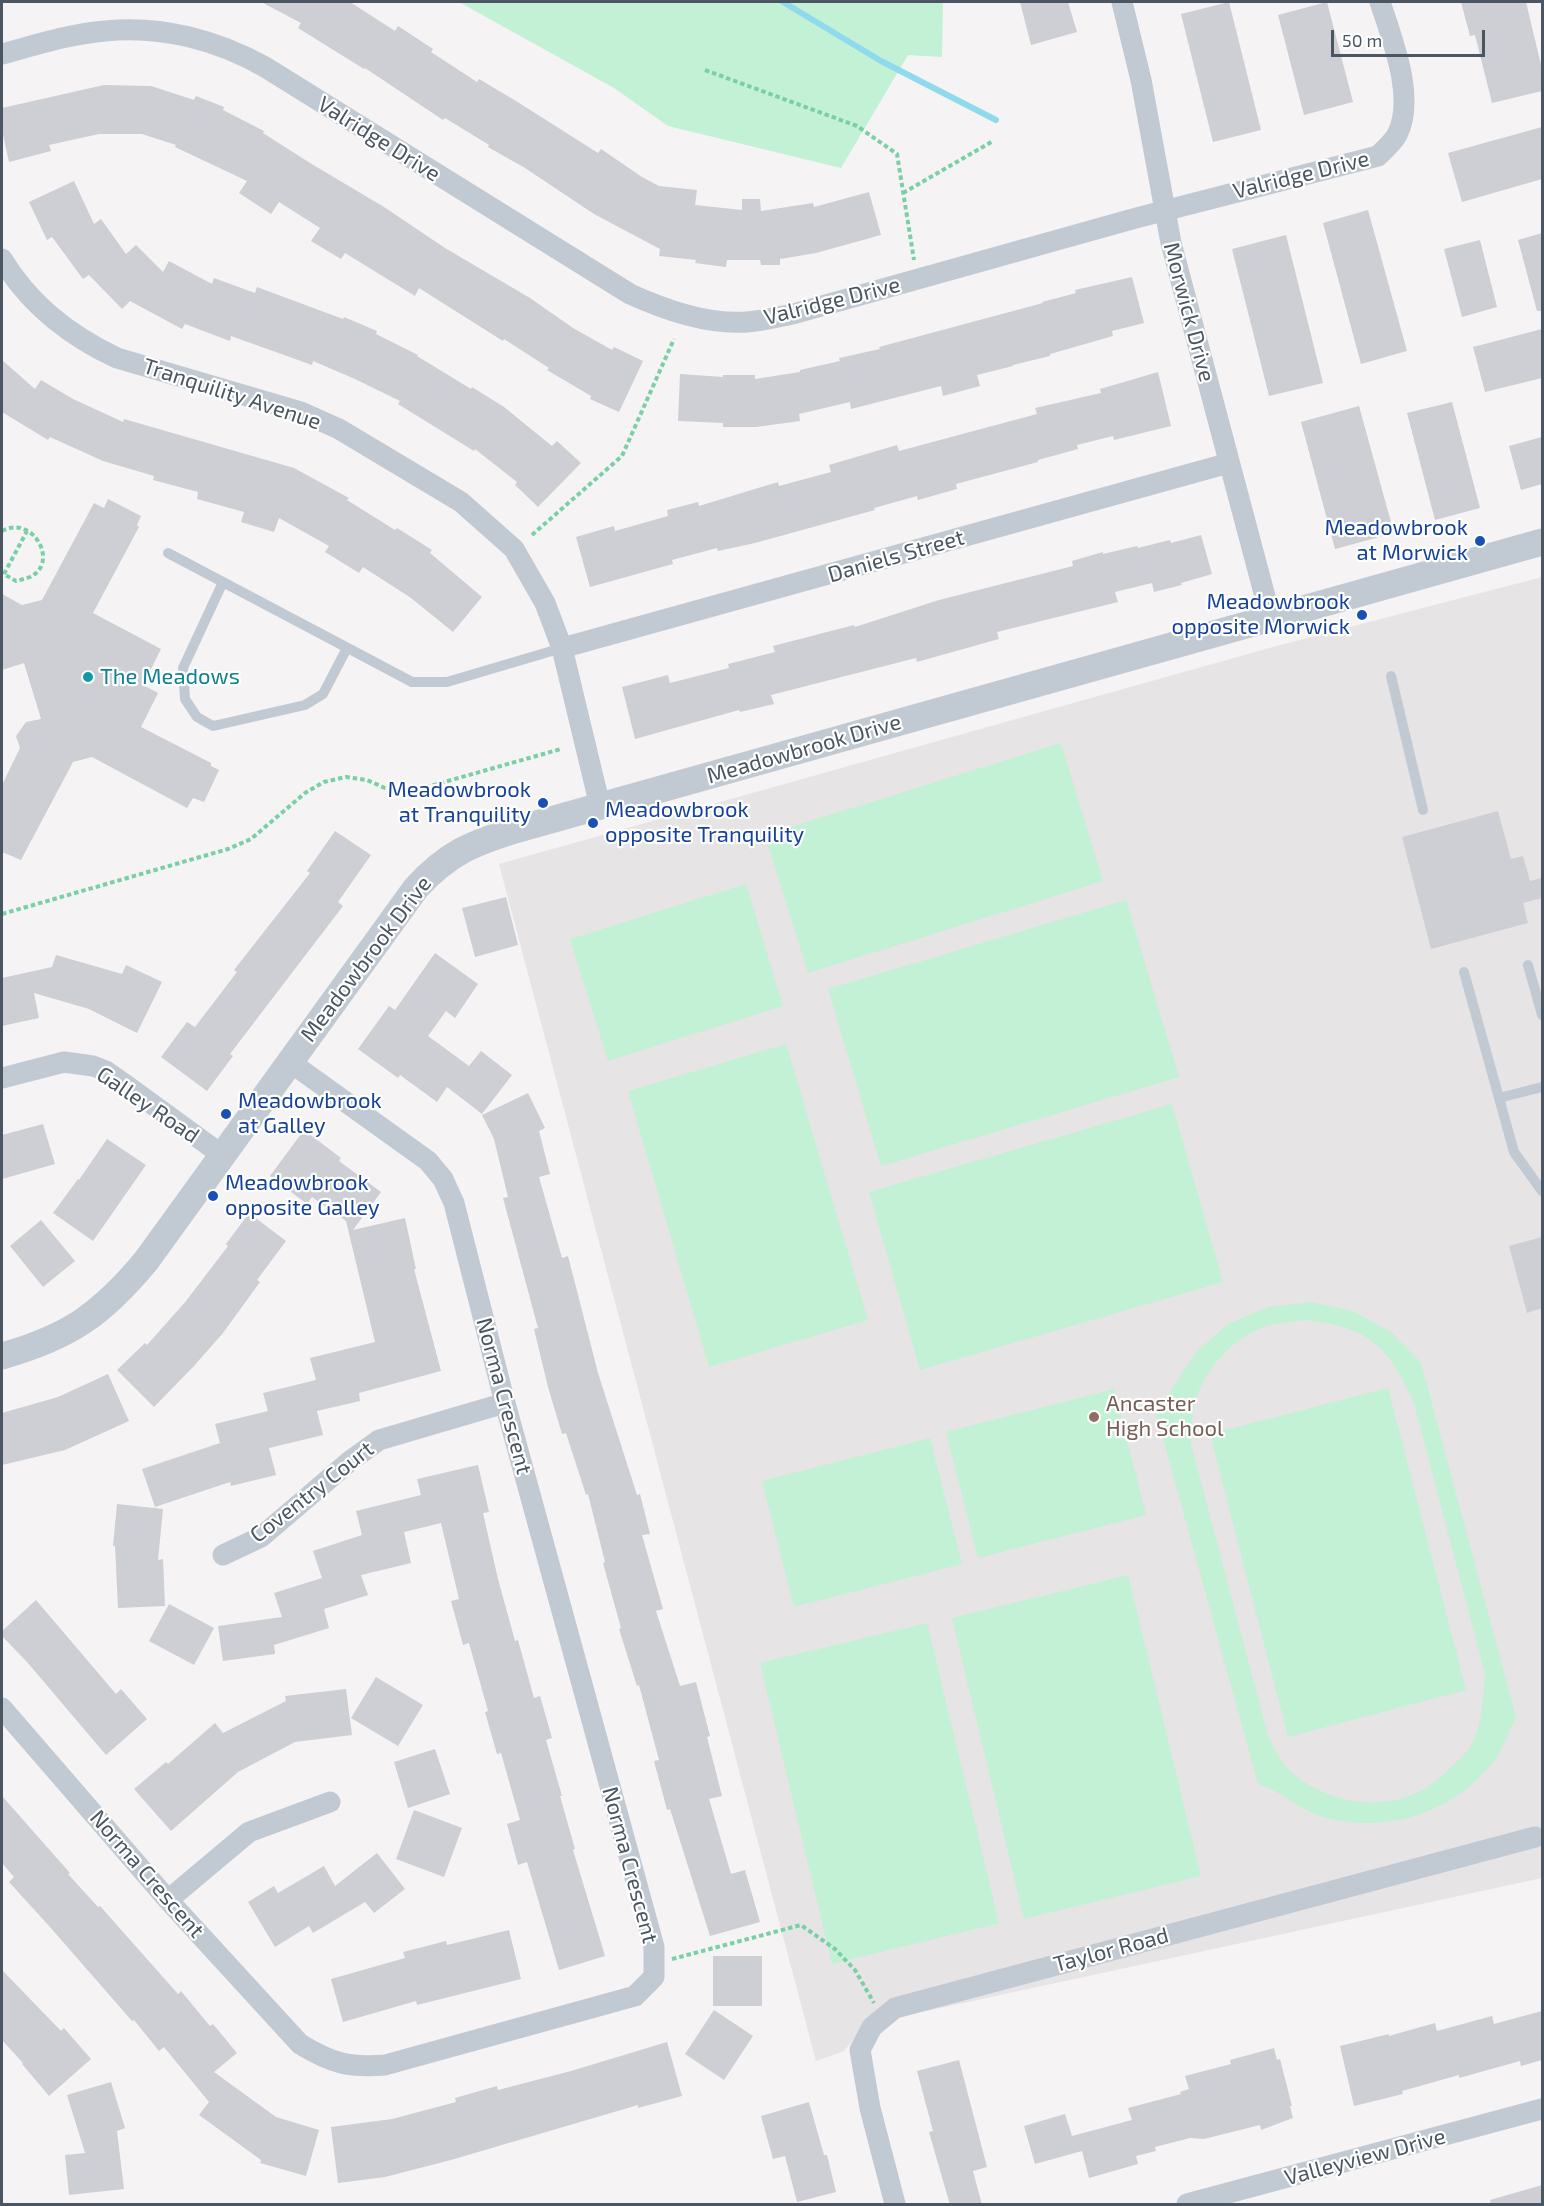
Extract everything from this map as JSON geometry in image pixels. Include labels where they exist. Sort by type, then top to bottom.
[{"type":"street","name":"Morwick Drive","points":[[1122,2],[1141,80],[1164,211],[1271,619]]},
{"type":"street","name":"Valridge Drive","points":[[2,54],[106,30],[163,32],[215,44],[265,67],[614,286],[645,301],[684,314],[746,322],[793,314],[1164,211],[1378,156],[1396,135],[1405,109],[1398,60],[1380,2]]},
{"type":"street","name":"Tranquility Avenue","points":[[2,259],[14,279],[41,309],[80,339],[96,348],[140,365],[301,412],[348,434],[461,502],[514,549],[545,603],[562,648],[600,806]]},
{"type":"street","name":"Daniels Street","points":[[562,648],[1229,463]]},
{"type":"street","name":"Meadowbrook Drive","points":[[2,1356],[30,1348],[67,1332],[110,1301],[146,1261],[416,888],[443,861],[467,846],[600,806],[1542,542]]},
{"type":"street","name":"Galley Road","points":[[2,1077],[64,1062],[93,1066],[106,1071],[126,1084],[222,1155]]},
{"type":"street","name":"Norma Crescent","points":[[2,1708],[168,1900],[300,2044],[320,2056],[345,2066],[385,2065],[635,1996],[654,1977],[654,1947],[505,1403],[454,1203],[443,1179],[428,1161],[290,1062]]},
{"type":"street","name":"Coventry Court","points":[[224,1555],[261,1537],[350,1461],[379,1440],[505,1403]]},
{"type":"street","points":[[168,1900],[249,1832],[330,1802]]},
{"type":"street","name":"Taylor Road","points":[[896,2205],[870,2108],[860,2050],[872,2027],[895,2008],[1535,1837]]},
{"type":"street","name":"Valleyview Drive","points":[[1187,2205],[1542,2109]]},
{"type":"lane","points":[[168,553],[412,682],[447,682],[562,648]]},
{"type":"lane","points":[[223,582],[183,668],[185,699],[197,717],[213,726],[305,705],[323,694],[347,648]]},
{"type":"lane","points":[[1390,676],[1423,810]]},
{"type":"lane","points":[[1528,965],[1542,1016]]},
{"type":"lane","points":[[1464,972],[1514,1152],[1542,1191]]},
{"type":"lane","points":[[1499,1098],[1542,1087]]},
{"type":"path","points":[[705,70],[857,126],[897,154],[918,279]]},
{"type":"path","points":[[903,193],[993,141]]},
{"type":"path","points":[[532,535],[622,456],[674,339]]},
{"type":"path","points":[[2,531],[15,526],[27,531],[41,543],[44,552],[40,565],[32,577],[16,581],[3,573],[27,531]]},
{"type":"path","points":[[2,914],[228,849],[251,839],[305,793],[324,782],[346,777],[367,780],[385,788],[404,791],[423,788],[561,749]]},
{"type":"path","points":[[654,1962],[683,1958],[801,1925],[835,1949],[855,1970],[875,2005],[879,2021]]},
{"type":"shaded area","name":"Ancaster High School","points":[[1542,577],[1542,1878],[866,2024],[844,2051],[816,2061],[499,864],[1273,647]]},
{"type":"green space","points":[[459,2],[943,2],[942,57],[908,55],[841,168],[668,126],[614,88]]},
{"type":"green space","points":[[1061,743],[1103,881],[808,973],[765,835]]},
{"type":"green space","points":[[746,884],[783,1006],[608,1061],[570,939]]},
{"type":"green space","points":[[1126,900],[1179,1077],[881,1166],[828,989]]},
{"type":"green space","points":[[786,1044],[868,1320],[709,1367],[628,1091]]},
{"type":"green space","points":[[1172,1104],[1223,1282],[920,1370],[869,1192]]},
{"type":"green space","points":[[1311,1302],[1353,1311],[1391,1332],[1421,1363],[1516,1717],[1497,1757],[1476,1780],[1457,1796],[1412,1817],[1388,1822],[1339,1821],[1315,1814],[1258,1784],[1156,1413],[1196,1352],[1228,1324],[1268,1307]],"holes":[[[1306,1320],[1346,1328],[1374,1343],[1395,1367],[1414,1403],[1485,1674],[1482,1709],[1473,1742],[1468,1750],[1432,1784],[1415,1794],[1396,1800],[1358,1802],[1319,1790],[1295,1776],[1271,1742],[1191,1444],[1191,1424],[1197,1397],[1211,1369],[1233,1345],[1246,1336],[1274,1324]]]},
{"type":"green space","points":[[1388,1388],[1466,1690],[1288,1737],[1210,1434]]},
{"type":"green space","points":[[1114,1389],[1146,1515],[978,1558],[946,1432]]},
{"type":"green space","points":[[930,1438],[962,1564],[794,1607],[762,1481]]},
{"type":"green space","points":[[1128,1575],[1201,1876],[1024,1919],[952,1618]]},
{"type":"green space","points":[[927,1623],[999,1923],[832,1964],[760,1663]]},
{"type":"building","points":[[261,2],[350,2],[395,31],[398,26],[433,49],[431,52],[477,82],[479,79],[598,153],[601,149],[642,177],[659,186],[697,190],[695,205],[742,210],[742,199],[760,199],[761,211],[813,203],[814,207],[869,192],[881,235],[816,253],[780,259],[780,265],[761,265],[760,260],[727,260],[726,267],[695,263],[696,260],[659,256],[660,249],[594,214],[525,168],[488,147],[489,145],[445,118],[443,120],[365,68],[298,28],[301,23]]},
{"type":"building","points":[[1020,2],[1068,2],[1077,32],[1031,45]]},
{"type":"building","points":[[1229,2],[1261,130],[1213,142],[1181,14]]},
{"type":"building","points":[[1327,2],[1353,102],[1304,115],[1278,15]]},
{"type":"building","points":[[1461,2],[1526,2],[1542,69],[1542,91],[1492,103],[1475,35],[1470,36]]},
{"type":"building","points":[[104,85],[151,86],[194,100],[196,96],[224,107],[223,110],[264,131],[263,133],[310,163],[384,207],[445,248],[530,298],[573,328],[612,350],[614,347],[643,361],[619,412],[590,399],[591,396],[547,370],[549,368],[419,288],[415,296],[345,253],[341,259],[311,241],[320,228],[279,202],[271,214],[239,193],[247,181],[175,147],[176,145],[142,134],[99,134],[49,145],[51,151],[9,162],[2,130],[2,108]]},
{"type":"building","points":[[1542,127],[1542,179],[1462,202],[1448,153]]},
{"type":"building","points":[[74,181],[94,224],[101,219],[126,254],[136,245],[163,272],[169,261],[212,284],[214,278],[255,293],[257,287],[377,331],[376,334],[418,355],[504,407],[552,446],[557,441],[581,463],[538,507],[515,485],[517,482],[475,449],[474,451],[398,404],[400,401],[355,379],[313,361],[312,365],[231,336],[230,341],[185,324],[182,329],[130,301],[122,309],[89,275],[83,279],[52,237],[47,240],[29,202]]},
{"type":"building","points":[[1368,210],[1407,351],[1361,364],[1323,223]]},
{"type":"building","points":[[1542,233],[1542,311],[1537,311],[1518,240]]},
{"type":"building","points":[[1286,235],[1323,383],[1269,396],[1232,249]]},
{"type":"building","points":[[1480,240],[1497,307],[1462,317],[1444,249]]},
{"type":"building","points":[[1132,277],[1144,323],[1112,331],[1113,336],[1050,354],[1050,356],[977,375],[980,386],[943,396],[941,386],[851,409],[850,402],[799,414],[800,421],[756,427],[723,427],[723,423],[678,421],[680,374],[723,377],[723,375],[755,375],[755,379],[800,372],[800,370],[840,361],[839,358],[880,349],[879,347],[1043,303],[1076,293],[1075,290]]},
{"type":"building","points":[[1542,329],[1542,378],[1485,392],[1473,347]]},
{"type":"building","points":[[2,360],[35,389],[41,380],[73,399],[123,422],[124,419],[294,468],[349,498],[347,500],[432,550],[430,553],[482,597],[453,632],[411,598],[363,567],[359,573],[325,552],[329,546],[279,518],[274,532],[241,522],[244,512],[197,499],[198,492],[153,480],[154,476],[103,461],[50,437],[48,440],[2,412]]},
{"type":"building","points":[[1158,372],[1171,426],[1114,440],[1113,436],[1077,445],[1078,449],[1038,460],[1038,462],[956,484],[957,489],[918,500],[917,496],[755,543],[718,551],[717,548],[672,560],[673,564],[590,587],[576,537],[614,526],[615,531],[668,516],[667,510],[698,502],[699,506],[778,482],[779,486],[831,472],[829,465],[897,445],[899,451],[1037,414],[1035,408],[1101,393],[1100,389]]},
{"type":"building","points":[[1452,402],[1480,508],[1435,520],[1407,413]]},
{"type":"building","points":[[1359,406],[1394,533],[1335,549],[1301,422]]},
{"type":"building","points":[[1542,437],[1542,484],[1521,490],[1509,446]]},
{"type":"building","name":"The Meadows","points":[[108,499],[141,516],[137,525],[139,527],[93,613],[161,649],[143,685],[158,693],[141,727],[211,763],[211,766],[219,770],[204,802],[193,798],[187,808],[92,757],[73,762],[21,860],[2,852],[2,785],[20,748],[16,736],[26,722],[41,719],[24,663],[2,670],[2,594],[22,605],[42,600],[94,503],[104,508]]},
{"type":"building","points":[[1201,535],[1212,574],[1181,583],[1182,585],[1154,592],[1152,583],[1115,592],[1118,602],[997,632],[999,639],[917,662],[916,658],[771,695],[774,704],[740,712],[739,710],[635,739],[622,687],[668,675],[670,683],[729,668],[728,664],[775,652],[773,646],[854,625],[855,627],[939,600],[1073,566],[1072,561],[1103,552],[1103,554],[1137,546],[1138,548],[1170,540],[1171,543]]},
{"type":"building","points":[[1498,811],[1511,859],[1523,856],[1530,881],[1542,878],[1542,898],[1523,903],[1528,923],[1431,949],[1402,837]]},
{"type":"building","points":[[335,831],[371,855],[338,902],[343,906],[230,1054],[233,1056],[207,1091],[161,1057],[187,1022],[195,1027],[237,972],[234,970],[310,873],[307,871]]},
{"type":"building","points":[[506,897],[518,945],[475,957],[462,908]]},
{"type":"building","points":[[435,953],[478,984],[455,1018],[446,1011],[428,1036],[469,1066],[481,1051],[512,1075],[482,1114],[447,1087],[437,1102],[400,1075],[398,1078],[358,1049],[389,1006],[395,1010]]},
{"type":"building","points":[[56,955],[122,974],[126,965],[162,982],[137,1033],[89,1009],[34,993],[39,1018],[2,1026],[2,978],[52,967]]},
{"type":"building","points":[[528,1093],[545,1128],[539,1131],[550,1174],[539,1177],[562,1258],[568,1256],[598,1373],[637,1495],[640,1494],[650,1534],[642,1535],[663,1609],[656,1611],[680,1686],[696,1682],[722,1796],[709,1799],[731,1874],[745,1870],[760,1922],[710,1936],[670,1809],[667,1810],[654,1761],[659,1760],[639,1685],[637,1686],[619,1629],[621,1628],[603,1563],[605,1562],[588,1494],[586,1495],[566,1433],[562,1434],[548,1387],[534,1329],[538,1328],[503,1198],[508,1197],[494,1139],[482,1115]]},
{"type":"building","points":[[43,1124],[55,1164],[2,1179],[2,1135]]},
{"type":"building","points":[[304,1130],[341,1158],[339,1161],[381,1192],[353,1230],[405,1218],[416,1269],[414,1269],[441,1371],[359,1393],[360,1401],[317,1411],[323,1435],[269,1448],[276,1475],[231,1486],[230,1482],[155,1507],[142,1469],[220,1443],[215,1424],[268,1411],[263,1393],[316,1380],[310,1358],[375,1342],[346,1221],[312,1197],[307,1204],[270,1176]]},
{"type":"building","points":[[107,1139],[146,1165],[93,1241],[53,1213]]},
{"type":"building","points":[[249,1213],[286,1241],[257,1280],[260,1282],[223,1333],[154,1407],[117,1370],[145,1343],[147,1345],[186,1301],[228,1246],[226,1244]]},
{"type":"building","points":[[41,1220],[75,1261],[43,1287],[10,1246]]},
{"type":"building","points":[[1542,1237],[1542,1308],[1527,1313],[1509,1246]]},
{"type":"building","points":[[108,1374],[129,1421],[65,1450],[2,1465],[2,1413],[58,1397]]},
{"type":"building","points":[[478,1465],[489,1512],[483,1513],[498,1579],[534,1698],[540,1696],[552,1738],[546,1740],[562,1796],[560,1796],[575,1849],[573,1850],[605,1956],[559,1970],[527,1862],[518,1865],[507,1824],[520,1820],[501,1753],[497,1754],[469,1643],[463,1645],[451,1601],[459,1599],[441,1523],[404,1532],[411,1563],[361,1575],[368,1595],[324,1609],[329,1628],[274,1645],[275,1654],[223,1661],[218,1626],[282,1617],[274,1593],[322,1578],[313,1551],[362,1535],[356,1511],[421,1495],[417,1479]]},
{"type":"building","points":[[117,1504],[163,1509],[158,1560],[163,1559],[165,1606],[118,1608],[115,1546],[113,1546]]},
{"type":"building","points":[[36,1600],[116,1694],[121,1689],[147,1719],[106,1755],[2,1636],[2,1631]]},
{"type":"building","points":[[169,1604],[214,1628],[194,1665],[149,1641]]},
{"type":"building","points":[[376,1677],[423,1705],[398,1746],[351,1718]]},
{"type":"building","points":[[346,1689],[352,1735],[295,1742],[238,1772],[171,1831],[134,1789],[166,1762],[168,1764],[215,1723],[223,1733],[286,1701],[285,1696]]},
{"type":"building","points":[[435,1749],[450,1794],[408,1808],[394,1762]]},
{"type":"building","points":[[2,1796],[98,1907],[100,1906],[178,1994],[181,1991],[210,2026],[213,2024],[237,2053],[214,2072],[276,2117],[319,2130],[306,2176],[260,2163],[261,2160],[199,2115],[209,2102],[164,2047],[159,2051],[134,2020],[132,2021],[9,1882],[14,1877],[2,1863]]},
{"type":"building","points":[[414,1810],[462,1828],[444,1877],[396,1859]]},
{"type":"building","points":[[377,1853],[405,1889],[374,1913],[365,1902],[313,1933],[309,1926],[275,1947],[248,1902],[274,1886],[278,1893],[324,1866],[335,1886]]},
{"type":"building","points":[[509,1930],[521,1979],[417,2005],[416,2001],[343,2022],[331,1979],[405,1958],[403,1952],[446,1941],[447,1945]]},
{"type":"building","points":[[713,1956],[762,1956],[762,2006],[713,2006]]},
{"type":"building","points":[[2,1970],[61,2031],[64,2028],[91,2059],[49,2096],[2,2040]]},
{"type":"building","points":[[714,2010],[753,2036],[724,2080],[685,2054]]},
{"type":"building","points":[[1542,2011],[1542,2060],[1521,2066],[1520,2061],[1459,2078],[1459,2075],[1402,2091],[1403,2094],[1354,2106],[1340,2046],[1389,2034],[1389,2036],[1435,2023],[1437,2031],[1492,2016],[1494,2024]]},
{"type":"building","points":[[667,2042],[682,2096],[638,2108],[638,2105],[385,2177],[338,2183],[331,2127],[392,2119],[456,2102],[455,2098],[497,2086],[498,2090]]},
{"type":"building","points":[[1274,2048],[1277,2060],[1280,2059],[1293,2118],[1261,2130],[1260,2125],[1204,2139],[1190,2138],[1155,2147],[1156,2151],[1136,2156],[1138,2164],[1089,2178],[1082,2151],[1035,2164],[1024,2126],[1065,2114],[1072,2136],[1132,2120],[1128,2108],[1181,2094],[1180,2092],[1189,2089],[1185,2076],[1231,2064],[1230,2060]]},
{"type":"building","points":[[959,2060],[987,2167],[973,2171],[982,2205],[950,2205],[929,2132],[933,2131],[917,2071]]},
{"type":"building","points":[[111,2082],[125,2128],[117,2131],[124,2189],[69,2195],[65,2155],[85,2153],[67,2095]]},
{"type":"building","points":[[809,2102],[824,2155],[827,2155],[836,2192],[797,2202],[785,2156],[773,2159],[761,2116]]},
{"type":"building","points":[[1542,2185],[1542,2205],[1491,2205],[1490,2200]]},
{"type":"waterway","points":[[783,2],[881,61],[996,120]]},
{"type":"place","name":"Meadowbrook at Morwick","points":[[1480,541]]},
{"type":"place","name":"Meadowbrook opposite Morwick","points":[[1362,615]]},
{"type":"place","name":"The Meadows","points":[[88,677]]},
{"type":"place","name":"Meadowbrook at Tranquility","points":[[543,803]]},
{"type":"place","name":"Meadowbrook opposite Tranquility","points":[[593,823]]},
{"type":"place","name":"Meadowbrook at Galley","points":[[226,1114]]},
{"type":"place","name":"Meadowbrook opposite Galley","points":[[213,1196]]},
{"type":"place","name":"Ancaster High School","points":[[1094,1417]]}]
